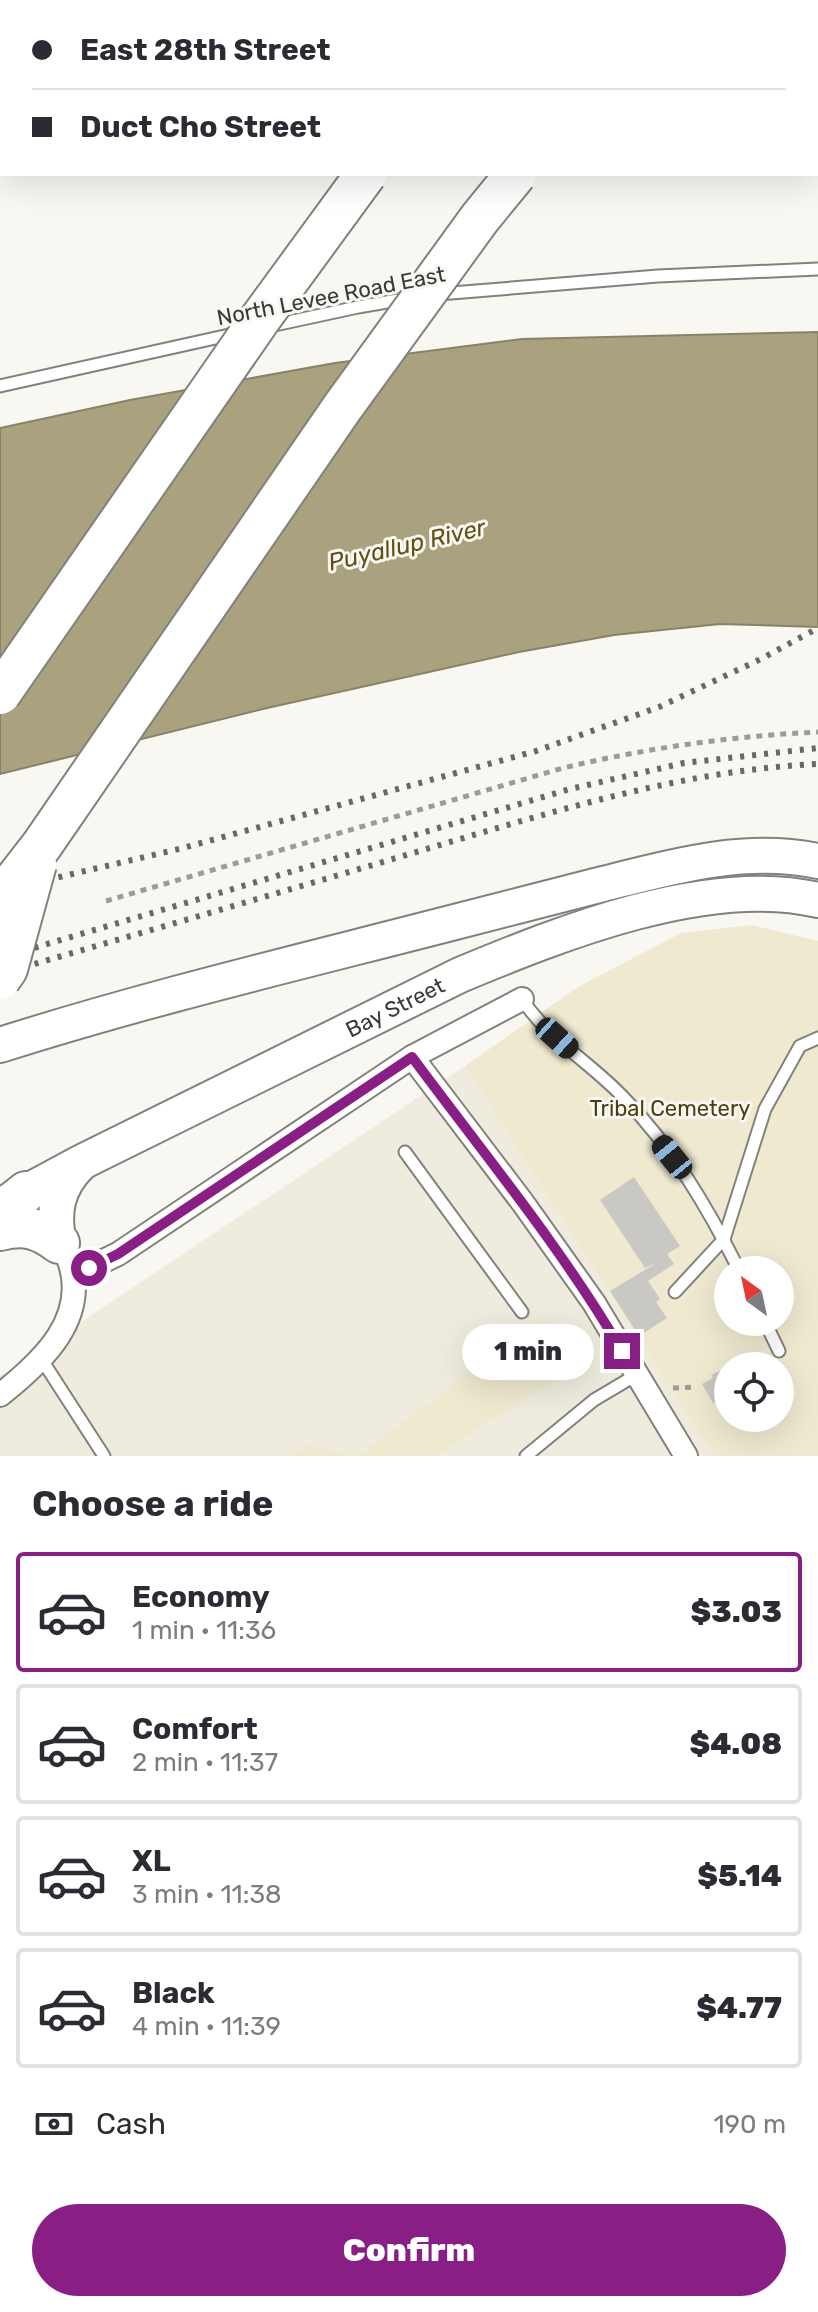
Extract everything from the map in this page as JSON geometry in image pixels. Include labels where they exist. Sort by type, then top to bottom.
[{"type":"highway","points":[[0,694],[260,319],[365,176]]},
{"type":"highway","points":[[0,899],[42,845],[342,408],[480,218],[514,176]]},
{"type":"highway","points":[[0,979],[7,969],[42,845]]},
{"type":"highway","points":[[0,1230],[24,1226],[43,1232],[66,1258]]},
{"type":"main road","points":[[0,1045],[146,1002],[665,868],[748,856],[776,855],[818,861]]},
{"type":"main road","name":"Bay Street","points":[[9,1203],[82,1162],[460,975],[512,953],[600,924],[693,899],[769,894],[818,900]]},
{"type":"main road","points":[[66,1258],[55,1225],[56,1204],[65,1183],[82,1162]]},
{"type":"street","points":[[66,1258],[89,1268],[118,1254],[412,1057],[522,999]]},
{"type":"street","points":[[412,1057],[594,1303],[686,1456]]},
{"type":"street","points":[[0,1395],[42,1360],[66,1325],[73,1298],[66,1258]]},
{"type":"lane","name":"North Levee Road East","points":[[0,386],[358,307],[455,291],[658,276],[818,269]]},
{"type":"lane","points":[[522,999],[534,1017],[624,1098],[688,1177],[732,1256]]},
{"type":"lane","points":[[675,1292],[724,1239],[765,1109],[800,1046],[818,1038]]},
{"type":"lane","points":[[405,1152],[522,1312]]},
{"type":"lane","points":[[772,1336],[779,1351]]},
{"type":"lane","points":[[42,1360],[104,1456]]},
{"type":"lane","points":[[526,1456],[594,1400],[636,1375]]},
{"type":"path","points":[[106,901],[609,757],[696,742],[818,732]]},
{"type":"shaded area","points":[[465,1066],[713,1456],[0,1456],[0,1376]]},
{"type":"green space","name":"Tribal Cemetery","points":[[752,925],[818,941],[818,1456],[713,1456],[465,1066],[578,987],[681,933]]},
{"type":"green space","points":[[542,1319],[575,1367],[435,1456],[358,1456]]},
{"type":"green space","points":[[308,1445],[355,1456],[292,1456]]},
{"type":"water","name":"Puyallup River","points":[[818,332],[818,627],[720,624],[614,635],[519,652],[267,708],[0,774],[0,428],[130,400],[335,363],[522,339]]},
{"type":"building","points":[[634,1177],[680,1246],[667,1254],[674,1264],[648,1281],[660,1299],[656,1302],[667,1318],[639,1336],[610,1291],[658,1262],[645,1268],[600,1200]]},
{"type":"building","points":[[714,1374],[713,1403],[702,1384],[713,1378],[711,1375]]},
{"type":"railway","points":[[0,891],[183,848],[536,751],[659,707],[818,628]]},
{"type":"railway","points":[[0,958],[570,789],[684,763],[818,748]]},
{"type":"railway","points":[[0,974],[618,795],[717,775],[818,764]]},
{"type":"route","points":[[89,1268],[118,1254],[412,1057],[523,1203],[594,1303],[622,1351]]}]
